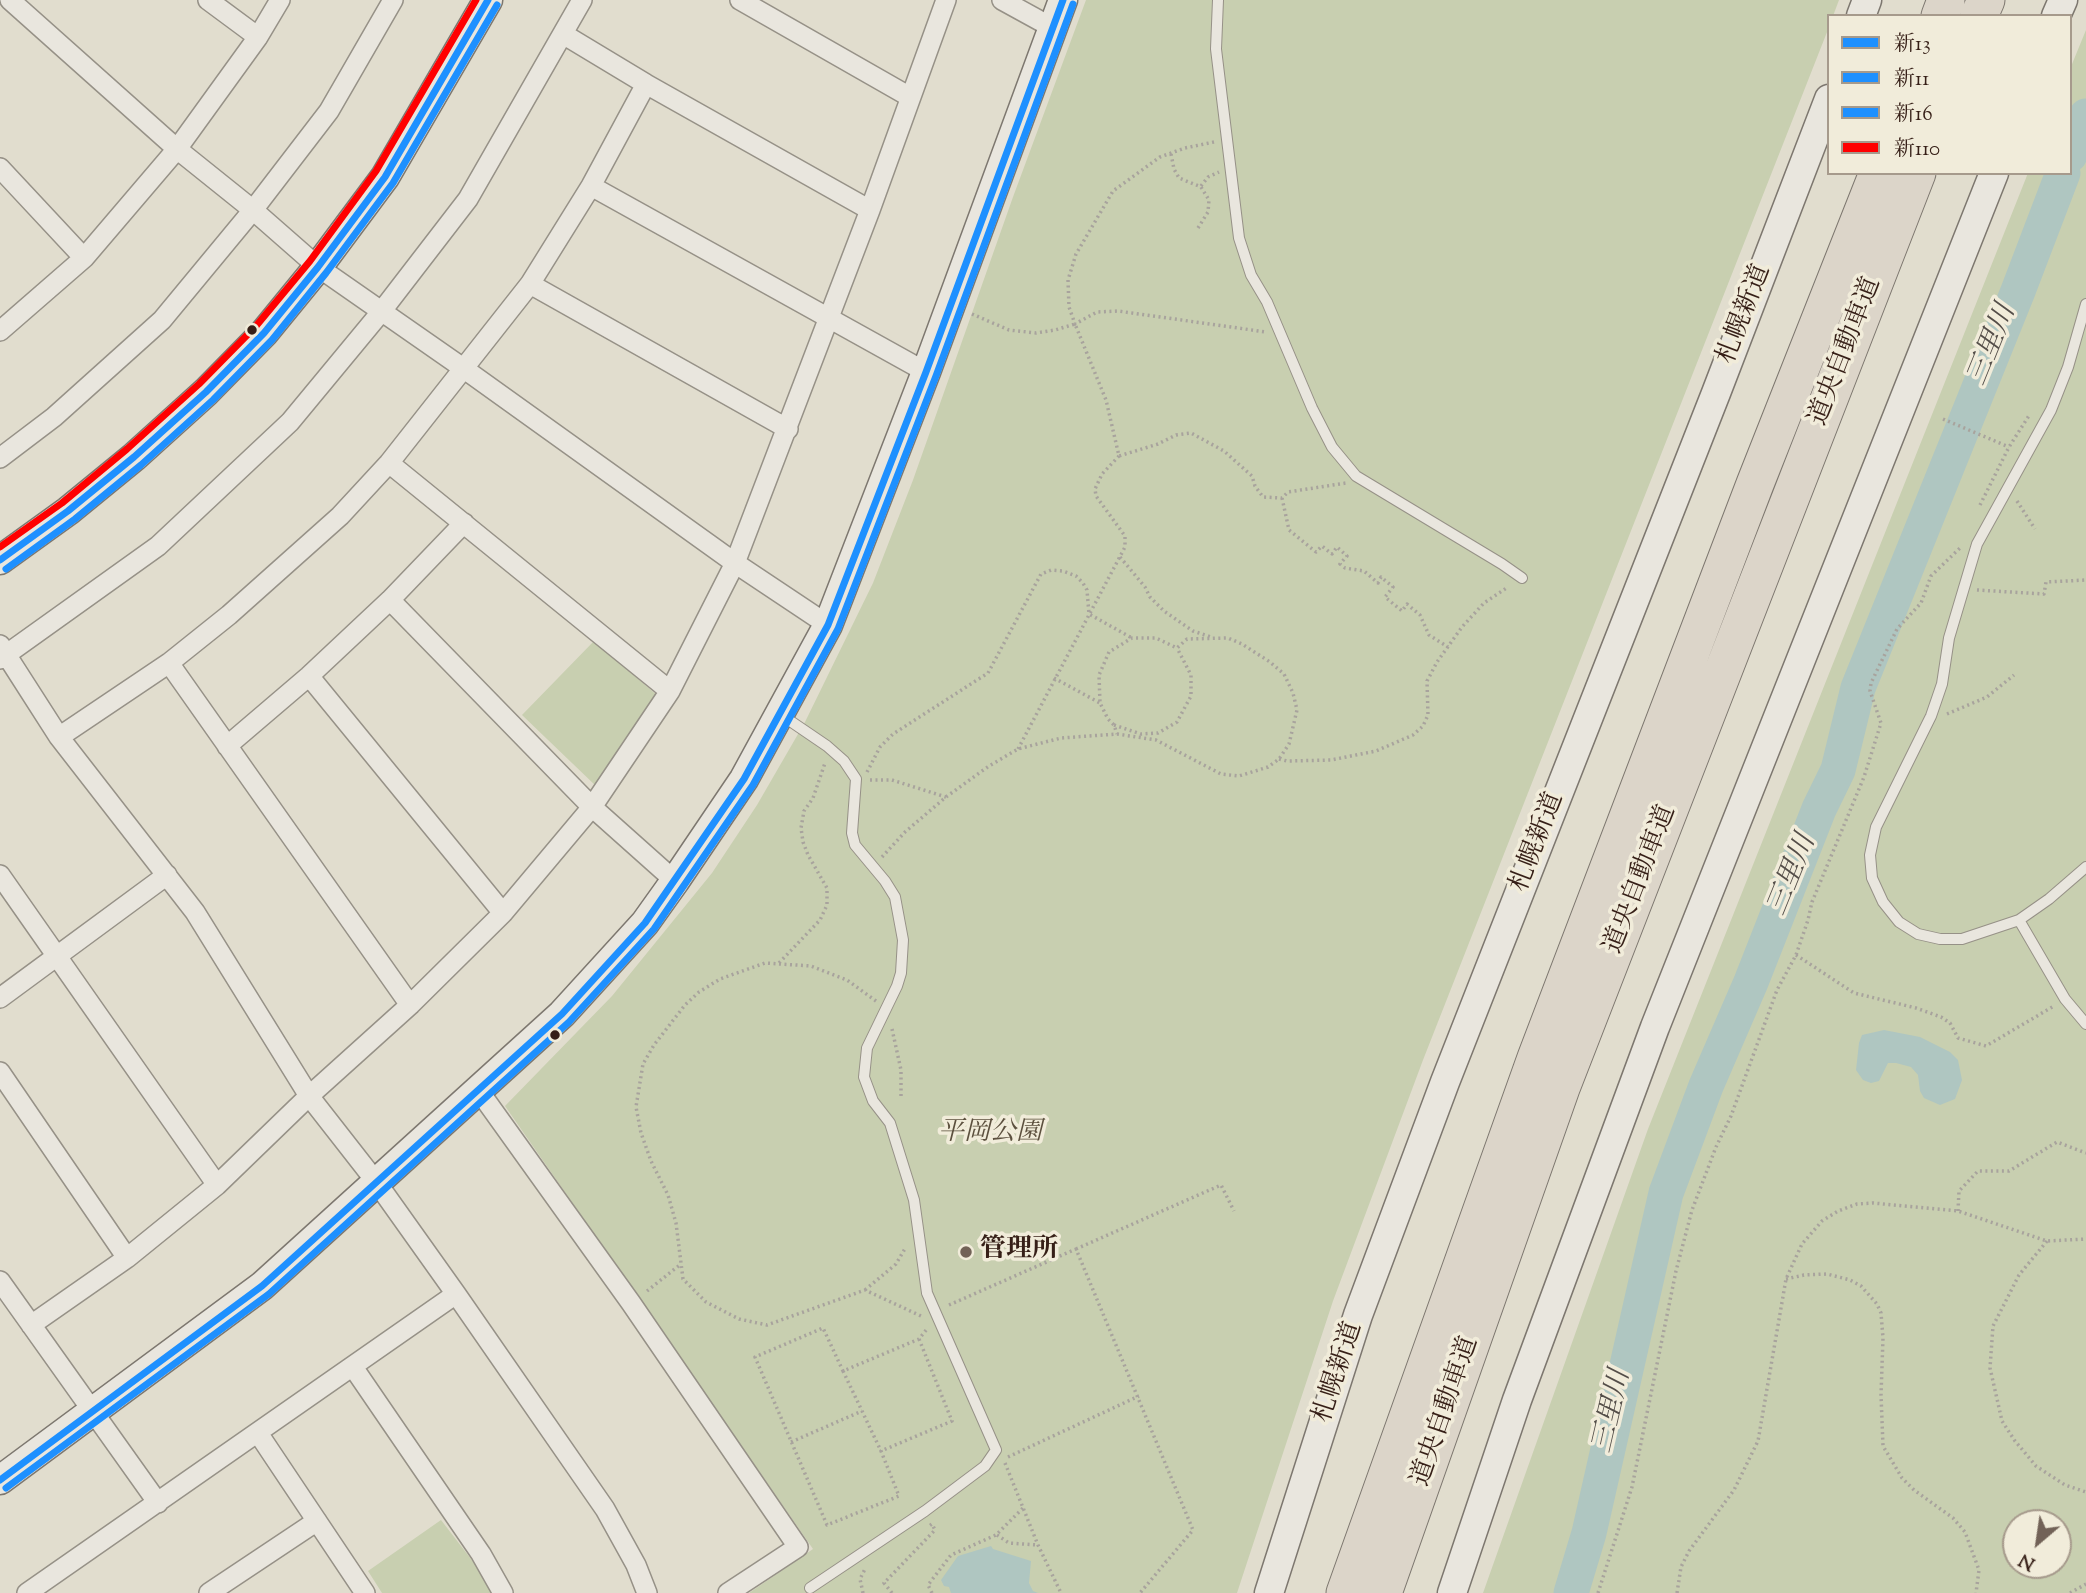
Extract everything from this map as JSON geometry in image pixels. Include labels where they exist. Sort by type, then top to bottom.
[{"type":"highway","name":"道央自動車道","points":[[1346,1593],[1536,1058],[1750,497],[1877,175]]},
{"type":"highway","name":"道央自動車道","points":[[1383,1593],[1561,1088],[1916,175]]},
{"type":"street","points":[[10,0],[177,149],[318,267],[735,564],[828,625]]},
{"type":"street","points":[[208,0],[258,37]]},
{"type":"street","points":[[0,331],[84,258],[177,149],[258,37],[280,0]]},
{"type":"street","points":[[0,458],[54,417],[162,320],[253,210],[329,111],[393,0]]},
{"type":"street","points":[[0,560],[96,488],[206,392],[264,333],[318,267],[400,153],[488,0]]},
{"type":"street","points":[[582,0],[468,199],[381,312],[290,422],[158,547],[2,653],[59,737],[195,912],[309,1096],[377,1183],[605,1509],[636,1565],[647,1593]]},
{"type":"street","points":[[740,0],[910,97]]},
{"type":"street","points":[[31,1325],[127,1258],[217,1185],[309,1096],[410,1005],[503,913],[592,807],[670,691],[735,564],[870,210],[946,0]]},
{"type":"street","points":[[1002,0],[1053,28]]},
{"type":"street","points":[[0,1480],[262,1286],[562,1014],[645,923],[744,779],[828,625],[926,372],[1063,0]]},
{"type":"street","points":[[564,34],[646,84],[870,210]]},
{"type":"street","points":[[59,737],[169,663],[229,615],[340,516],[389,463],[530,284],[591,186],[646,84]]},
{"type":"street","name":"札幌新道","points":[[1269,1593],[1359,1315],[1445,1082],[1827,104]]},
{"type":"street","points":[[0,168],[84,258]]},
{"type":"street","points":[[1452,1593],[1517,1400],[1656,1027],[1993,175]]},
{"type":"street","points":[[591,186],[926,372]]},
{"type":"street","points":[[530,284],[788,429]]},
{"type":"street","points":[[389,463],[670,691]]},
{"type":"street","points":[[227,746],[309,676],[390,600],[464,523]]},
{"type":"street","points":[[390,600],[592,807],[675,881]]},
{"type":"street","points":[[169,663],[410,1005]]},
{"type":"street","points":[[309,676],[503,913]]},
{"type":"street","points":[[0,875],[217,1185]]},
{"type":"street","points":[[0,998],[167,875]]},
{"type":"street","points":[[0,1072],[127,1258]]},
{"type":"street","points":[[479,1091],[631,1303],[798,1547],[728,1593]]},
{"type":"street","points":[[0,1281],[158,1503]]},
{"type":"street","points":[[27,1593],[456,1294]]},
{"type":"street","points":[[353,1367],[481,1554],[503,1593]]},
{"type":"street","points":[[258,1433],[365,1593]]},
{"type":"street","points":[[209,1593],[317,1521]]},
{"type":"lane","points":[[1218,0],[1216,49],[1239,238],[1251,275],[1332,447],[1356,476],[1521,578]]},
{"type":"lane","points":[[2086,304],[2056,400],[1977,544],[1962,588],[1949,638],[1942,684],[1931,716],[1876,827],[1870,855],[1872,878],[1883,902],[1899,922],[1917,934],[1940,940],[1962,939],[2019,920],[2049,900],[2086,867]]},
{"type":"lane","points":[[780,714],[827,746],[844,761],[856,779],[852,833],[855,845],[895,897],[903,940],[901,973],[867,1048],[864,1077],[873,1101],[890,1123],[914,1200],[927,1293],[996,1450],[985,1466],[809,1591]]},
{"type":"lane","points":[[2019,920],[2066,999],[2086,1024]]},
{"type":"path","points":[[1119,456],[1106,400],[1069,307],[1068,280],[1076,254],[1113,191],[1160,157],[1228,139]]},
{"type":"path","points":[[1171,153],[1174,169],[1180,178],[1201,187],[1209,200],[1208,212],[1198,228]]},
{"type":"path","points":[[1201,187],[1208,177],[1231,169]]},
{"type":"path","points":[[951,305],[1009,330],[1036,333],[1074,324],[1097,312],[1118,311],[1279,334]]},
{"type":"path","points":[[1943,419],[2009,447]]},
{"type":"path","points":[[1018,749],[1125,547],[1125,536],[1096,496],[1102,474],[1119,456],[1158,444],[1176,435],[1192,433],[1224,451],[1252,475],[1255,486],[1263,497],[1282,498],[1288,492],[1342,485],[1356,476]]},
{"type":"path","points":[[2008,491],[2035,529]]},
{"type":"path","points":[[1282,498],[1289,530],[1316,552],[1322,546],[1332,554],[1337,547],[1347,555],[1340,564],[1345,568],[1364,571],[1378,583],[1381,577],[1393,587],[1385,597],[1402,611],[1407,604],[1420,615],[1429,635],[1448,647]]},
{"type":"path","points":[[1598,1593],[1632,1487],[1676,1271],[1692,1210],[1731,1116],[1777,989],[1796,955],[1812,902],[1864,777],[1881,723],[1870,691],[1871,683],[1897,629],[1921,603],[1931,576],[1961,548],[1977,544]]},
{"type":"path","points":[[1120,557],[1164,611],[1193,631],[1213,638]]},
{"type":"path","points":[[946,797],[892,780],[865,780],[880,747],[892,734],[988,673],[1041,574],[1051,570],[1063,570],[1076,576],[1087,590],[1088,614]]},
{"type":"path","points":[[1279,759],[1331,760],[1376,751],[1413,735],[1423,726],[1428,715],[1427,681],[1448,647],[1483,603],[1521,578]]},
{"type":"path","points":[[1962,588],[2044,594],[2046,582],[2086,580]]},
{"type":"path","points":[[1088,614],[1132,638],[1156,638],[1177,648],[1191,675],[1191,696],[1177,722],[1167,729],[1149,733],[1130,732],[1114,725],[1100,703],[1098,675],[1102,664],[1109,652],[1132,638]]},
{"type":"path","points":[[873,866],[905,832],[946,797],[1018,749],[1061,738],[1117,734],[1156,740],[1222,774],[1239,776],[1253,773],[1279,759],[1289,744],[1297,710],[1284,674],[1242,644],[1228,638],[1187,639],[1177,648]]},
{"type":"path","points":[[1931,716],[1951,714],[1974,704],[2001,688],[2014,675]]},
{"type":"path","points":[[1054,678],[1100,703]]},
{"type":"path","points":[[1114,725],[1117,734]]},
{"type":"path","points":[[779,963],[820,920],[827,905],[827,888],[808,855],[801,828],[804,811],[813,798],[824,767],[827,746]]},
{"type":"path","points":[[1796,955],[1854,993],[1941,1017],[1950,1023],[1958,1038],[1986,1046],[2066,999]]},
{"type":"path","points":[[901,1097],[901,1070],[894,1035],[874,998],[847,980],[811,966],[765,963],[720,979],[685,1004],[660,1036],[643,1064],[636,1107],[651,1160],[668,1195],[676,1223],[683,1279],[706,1302],[738,1319],[767,1325],[864,1290],[896,1264],[917,1228]]},
{"type":"path","points":[[1958,1211],[1959,1191],[1978,1171],[2009,1171],[2057,1142],[2086,1153]]},
{"type":"path","points":[[843,1371],[919,1339],[936,1317],[1076,1249],[1222,1185],[1234,1211]]},
{"type":"path","points":[[1676,1593],[1681,1567],[1689,1551],[1734,1490],[1758,1441],[1786,1279],[1802,1244],[1822,1221],[1857,1204],[1873,1203],[1958,1211],[2047,1241],[2086,1239]]},
{"type":"path","points":[[2047,1241],[2020,1275],[1993,1326],[1990,1368],[2002,1421],[2015,1441],[2036,1466],[2066,1485],[2086,1492]]},
{"type":"path","points":[[1076,1249],[1193,1530],[1140,1593]]},
{"type":"path","points":[[631,1303],[681,1264]]},
{"type":"path","points":[[1786,1279],[1827,1274],[1850,1280],[1861,1286],[1877,1304],[1881,1313],[1883,1338],[1883,1446],[1902,1478],[1953,1518],[1965,1532],[1979,1570],[1976,1593]]},
{"type":"path","points":[[864,1290],[936,1317]]},
{"type":"path","points":[[823,1328],[843,1371],[899,1496],[827,1525],[755,1356],[823,1328]]},
{"type":"path","points":[[881,1451],[952,1421],[919,1339]]},
{"type":"path","points":[[1061,1593],[1003,1459],[1139,1396]]},
{"type":"path","points":[[791,1442],[862,1411]]},
{"type":"path","points":[[932,1593],[928,1585],[951,1555],[996,1535],[1023,1508]]},
{"type":"path","points":[[892,1593],[884,1583],[935,1530],[932,1524],[922,1530]]},
{"type":"path","points":[[996,1535],[1009,1543],[1038,1545]]},
{"type":"path","points":[[863,1552],[869,1561],[860,1579],[863,1593]]},
{"type":"path","points":[[2070,1593],[2086,1584]]},
{"type":"green space","name":"平岡公園","points":[[1086,0],[1839,0],[1834,14],[1827,14],[1827,32],[1423,1060],[1333,1301],[1237,1593],[749,1593],[813,1549],[505,1106],[612,996],[712,873],[757,805],[805,722],[873,583],[913,480]]},
{"type":"green space","points":[[2086,30],[2086,1593],[1483,1593],[1648,1129],[2027,175],[2072,175],[2072,64]]},
{"type":"green space","points":[[594,641],[658,696],[597,787],[522,715]]},
{"type":"green space","points":[[441,1520],[481,1572],[493,1593],[382,1593],[368,1571]]},
{"type":"water","points":[[1884,1030],[1920,1037],[1950,1052],[1958,1060],[1962,1080],[1955,1099],[1940,1105],[1924,1098],[1920,1091],[1918,1075],[1911,1067],[1896,1063],[1888,1063],[1879,1081],[1871,1083],[1863,1080],[1856,1070],[1862,1035]]},
{"type":"water","points":[[991,1546],[993,1549],[1031,1561],[1029,1583],[1033,1591],[1038,1593],[951,1593],[949,1587],[944,1586],[941,1580],[958,1556]]},
{"type":"waterway","name":"三里川","points":[[2072,150],[2086,116]]},
{"type":"waterway","name":"三里川","points":[[1571,1593],[1589,1533],[1666,1193],[1706,1086],[1751,982],[1819,809],[1838,770],[1858,688],[2062,175]]},
{"type":"transit line","name":"新110","points":[[0,547],[62,503],[127,449],[199,384],[256,326],[310,261],[376,171],[476,0]]},
{"type":"transit line","name":"新13","points":[[0,560],[68,511],[134,457],[206,392],[264,333],[318,267],[385,177],[488,0]]},
{"type":"transit line","name":"新13","points":[[0,1480],[262,1286],[562,1014],[645,923],[744,779],[828,625],[926,372],[1063,0]]},
{"type":"transit line","name":"新11","points":[[6,1488],[269,1294],[569,1022],[654,929],[753,785],[838,629],[936,376],[1073,4]]},
{"type":"transit line","name":"新16","points":[[6,569],[75,519],[141,465],[213,400],[272,340],[393,183],[497,5]]},
{"type":"place","name":"管理所","points":[[966,1252]]}]
